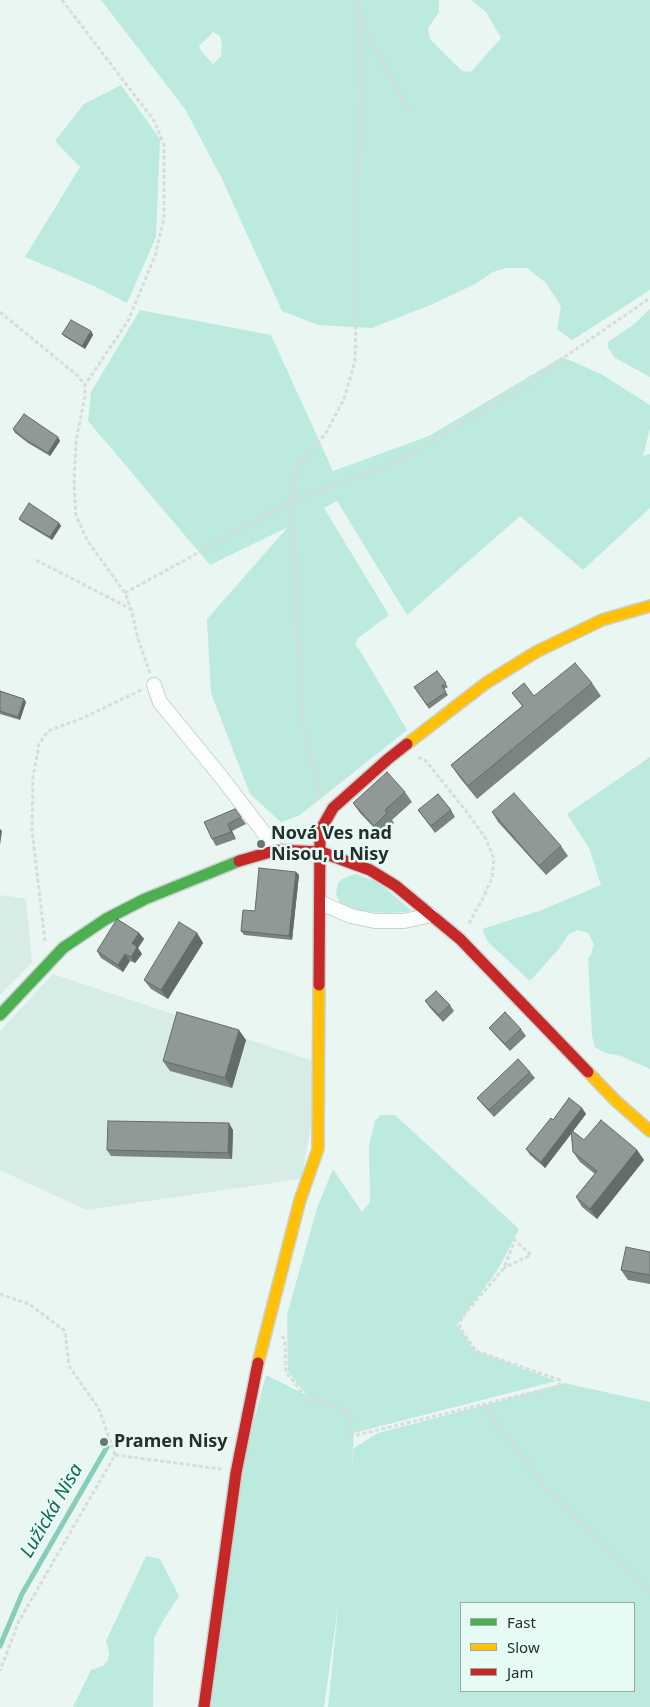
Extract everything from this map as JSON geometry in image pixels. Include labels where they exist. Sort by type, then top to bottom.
[{"type":"street","points":[[204,1707],[236,1473],[259,1360],[300,1200],[318,1149],[320,831],[332,808],[402,748],[486,684],[536,652],[602,620],[650,606]]},
{"type":"street","points":[[154,685],[160,702],[278,850]]},
{"type":"street","points":[[0,1015],[64,948],[99,924],[145,899],[245,859],[278,850],[321,852],[370,870],[396,886],[460,939],[616,1101],[650,1131]]},
{"type":"street","points":[[321,903],[352,916],[375,921],[404,921],[431,915]]},
{"type":"path","points":[[48,964],[32,832],[33,778],[39,744],[48,731],[83,718],[154,685],[125,594],[87,540],[76,515],[74,485],[76,441],[85,396],[85,385],[128,321],[155,256],[164,218],[164,146],[154,122],[62,0]]},
{"type":"path","points":[[326,821],[302,719],[292,500],[296,477],[301,463],[326,432],[344,399],[355,361],[355,206],[362,100],[357,0]]},
{"type":"path","points":[[358,12],[369,38],[410,111]]},
{"type":"path","points":[[125,594],[292,500],[392,464],[504,399],[650,298]]},
{"type":"path","points":[[0,312],[78,376],[85,385]]},
{"type":"path","points":[[36,560],[131,609]]},
{"type":"path","points":[[402,748],[426,761],[486,838],[494,859],[492,878],[460,939]]},
{"type":"path","points":[[269,1319],[285,1340],[286,1372],[306,1399],[326,1403],[350,1412],[352,1434],[356,1435],[559,1386],[560,1380],[476,1350],[460,1328],[460,1322],[464,1315],[504,1268],[515,1240],[531,1255],[504,1268]]},
{"type":"path","points":[[0,1294],[29,1304],[66,1331],[69,1366],[99,1409],[115,1455],[19,1621],[0,1671]]},
{"type":"path","points":[[483,1405],[543,1484],[650,1592]]},
{"type":"path","points":[[115,1455],[216,1468]]},
{"type":"shaded area","points":[[0,895],[26,899],[32,963],[0,995]]},
{"type":"shaded area","points":[[53,974],[313,1061],[312,1121],[301,1179],[86,1210],[0,1170],[0,1031]]},
{"type":"green space","points":[[101,0],[439,0],[439,12],[428,28],[430,39],[462,71],[471,72],[501,38],[486,12],[471,0],[650,0],[650,290],[572,340],[557,329],[561,306],[546,283],[527,268],[506,268],[493,272],[475,284],[435,303],[372,328],[318,325],[282,311],[221,177],[185,109]],"holes":[[[213,32],[220,36],[222,45],[221,56],[213,64],[199,46]]]},
{"type":"green space","points":[[121,85],[160,139],[156,237],[127,303],[94,286],[25,257],[80,167],[55,141],[84,104]]},
{"type":"green space","points":[[650,309],[650,377],[615,358],[608,348],[608,342],[633,325]]},
{"type":"green space","points":[[140,310],[271,335],[333,471],[429,436],[562,357],[601,374],[650,405],[650,428],[643,456],[650,454],[650,508],[583,570],[520,516],[407,615],[337,501],[324,508],[389,615],[358,638],[355,644],[407,730],[300,815],[281,822],[250,794],[211,693],[207,619],[288,527],[210,565],[88,421],[91,392]]},
{"type":"green space","points":[[650,757],[650,1069],[621,1056],[605,1053],[595,1047],[592,1036],[588,958],[591,955],[594,944],[588,933],[578,930],[569,934],[558,950],[530,981],[488,942],[482,929],[542,910],[601,885],[589,848],[567,814]]},
{"type":"green space","points":[[355,874],[378,882],[411,910],[408,912],[385,913],[359,911],[340,903],[336,894],[338,883],[342,879]]},
{"type":"green space","points":[[380,1115],[395,1115],[519,1229],[499,1268],[457,1325],[474,1350],[556,1381],[354,1433],[352,1468],[354,1448],[378,1433],[564,1383],[650,1402],[650,1707],[328,1707],[339,1600],[324,1707],[211,1707],[237,1484],[266,1375],[306,1395],[288,1371],[287,1315],[317,1208],[333,1169],[362,1212],[370,1202],[369,1145],[375,1121]]},
{"type":"green space","points":[[146,1556],[160,1559],[179,1596],[154,1638],[153,1707],[73,1707],[91,1670],[103,1666],[108,1660],[109,1653],[106,1641]]},
{"type":"building","points":[[71,320],[91,331],[82,346],[62,334]]},
{"type":"building","points":[[24,414],[58,437],[48,453],[26,440],[13,429]]},
{"type":"building","points":[[29,503],[59,523],[50,537],[19,519]]},
{"type":"building","points":[[575,663],[592,683],[468,786],[451,765],[523,706],[512,693],[524,683],[534,696]]},
{"type":"building","points":[[437,671],[446,683],[442,686],[446,692],[427,705],[414,687]]},
{"type":"building","points":[[0,691],[24,699],[18,717],[0,711]]},
{"type":"building","points":[[387,772],[405,792],[385,810],[387,813],[374,826],[353,803]]},
{"type":"building","points":[[514,793],[561,846],[539,866],[492,812]]},
{"type":"building","points":[[438,794],[451,810],[431,826],[418,810]]},
{"type":"building","points":[[235,809],[241,817],[228,824],[231,832],[212,839],[204,822]]},
{"type":"building","points":[[259,868],[296,872],[289,936],[241,931],[243,910],[255,911]]},
{"type":"building","points":[[117,919],[139,933],[132,943],[137,947],[131,957],[125,954],[118,965],[97,951]]},
{"type":"building","points":[[179,922],[197,933],[161,990],[144,980]]},
{"type":"building","points":[[436,991],[450,1005],[439,1015],[425,1001]]},
{"type":"building","points":[[177,1012],[239,1030],[225,1078],[163,1061]]},
{"type":"building","points":[[505,1012],[521,1029],[505,1044],[489,1028]]},
{"type":"building","points":[[518,1059],[530,1072],[489,1110],[477,1098]]},
{"type":"building","points":[[569,1098],[582,1108],[541,1162],[526,1149],[551,1118],[553,1120]]},
{"type":"building","points":[[601,1120],[637,1150],[590,1209],[576,1197],[597,1171],[573,1152],[571,1130],[584,1140]]},
{"type":"building","points":[[108,1121],[229,1123],[228,1153],[107,1150]]},
{"type":"building","points":[[626,1247],[650,1252],[650,1275],[621,1270]]},
{"type":"waterway","name":"Lužická Nisa","points":[[0,1646],[22,1594],[107,1447]]},
{"type":"traffic: fast","points":[[0,1015],[63,948],[106,919],[145,899],[239,861]]},
{"type":"traffic: slow","points":[[407,744],[486,683],[536,652],[602,620],[650,606]]},
{"type":"traffic: slow","points":[[258,1363],[300,1200],[318,1149],[319,985]]},
{"type":"traffic: slow","points":[[588,1072],[616,1101],[650,1131]]},
{"type":"traffic: jam","points":[[319,985],[320,831],[333,808],[407,744]]},
{"type":"traffic: jam","points":[[239,861],[277,850],[321,852],[370,870],[396,886],[460,939],[588,1072]]},
{"type":"traffic: jam","points":[[204,1707],[236,1473],[258,1363]]},
{"type":"place","name":"Nová Ves nad Nisou, u Nisy","points":[[261,844]]},
{"type":"place","name":"Pramen Nisy","points":[[104,1442]]}]
